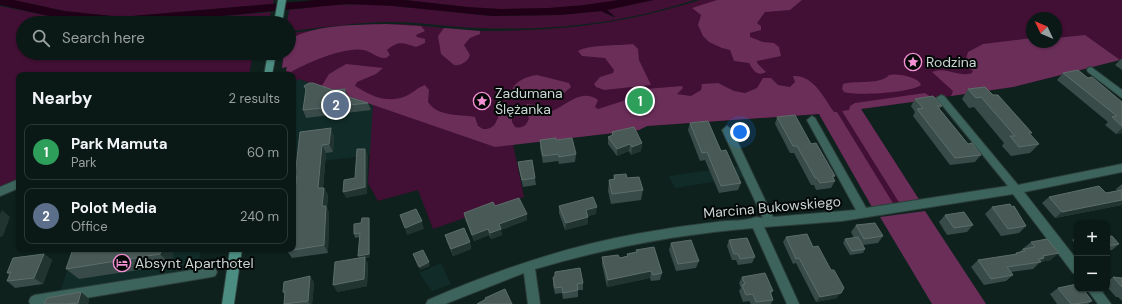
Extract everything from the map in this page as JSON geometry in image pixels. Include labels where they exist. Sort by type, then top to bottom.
[{"type":"main road","points":[[279,16],[282,0]]},
{"type":"main road","points":[[269,72],[271,60]]},
{"type":"main road","points":[[228,304],[236,252]]},
{"type":"street","points":[[1092,70],[1122,95]]},
{"type":"street","points":[[941,98],[995,162],[1074,265]]},
{"type":"street","points":[[812,120],[863,213]]},
{"type":"street","points":[[727,130],[770,222]]},
{"type":"street","name":"Marcina Bukowskiego","points":[[432,304],[509,272],[611,243],[703,228],[863,213],[1015,190],[1122,168]]},
{"type":"street","points":[[0,192],[16,184]]},
{"type":"street","points":[[756,222],[793,304]]},
{"type":"street","points":[[529,267],[534,304]]},
{"type":"street","points":[[34,301],[211,272]]},
{"type":"street","points":[[1095,292],[1105,304]]},
{"type":"shaded area","points":[[0,0],[14,0],[64,11],[112,16],[50,16],[0,5]]},
{"type":"shaded area","points":[[13,0],[274,0],[273,4],[133,16],[112,16],[64,11]]},
{"type":"shaded area","points":[[316,0],[405,0],[501,9],[548,8],[619,0],[653,0],[607,10],[615,17],[601,11],[559,15],[492,16],[394,6],[347,4],[221,16],[132,16]]},
{"type":"shaded area","points":[[405,0],[619,0],[581,6],[543,9],[485,9]]},
{"type":"shaded area","points":[[653,0],[694,0],[668,8],[615,20],[561,27],[506,29],[378,22],[296,30],[296,16],[288,16],[289,10],[330,5],[374,4],[492,16],[559,15],[601,11],[615,17],[606,10]]},
{"type":"shaded area","points":[[700,0],[1122,0],[1122,59],[1013,87],[861,109],[920,201],[872,207],[819,114],[647,126],[639,130],[513,144],[524,197],[433,229],[418,190],[378,201],[368,183],[373,105],[299,79],[296,80],[296,72],[286,72],[287,67],[282,68],[283,60],[296,60],[296,32],[370,24],[408,25],[482,31],[538,30],[565,28],[645,15]]},
{"type":"shaded area","points":[[717,0],[802,0],[790,10],[765,12],[757,23],[761,26],[761,30],[750,33],[750,37],[763,42],[774,43],[779,47],[781,56],[757,61],[757,63],[766,72],[760,74],[754,70],[749,63],[734,61],[730,50],[709,42],[703,36],[698,25],[701,15],[692,8]]},
{"type":"shaded area","points":[[0,6],[48,16],[16,16],[16,60],[252,60],[250,72],[16,72],[16,179],[0,187]]},
{"type":"shaded area","points":[[271,12],[270,16],[226,16]]},
{"type":"shaded area","points":[[385,24],[421,26],[425,31],[416,35],[417,37],[425,39],[425,43],[416,47],[401,43],[395,45],[387,50],[390,55],[386,58],[356,49],[326,56],[291,72],[286,71],[287,67],[282,68],[283,60],[296,60],[296,36],[322,28],[348,25]]},
{"type":"shaded area","points":[[444,28],[480,31],[480,34],[470,38],[464,45],[470,55],[468,60],[464,63],[454,65],[441,54],[438,36]]},
{"type":"shaded area","points":[[1085,35],[1120,60],[1013,87],[951,96],[953,91],[932,72],[942,70],[962,74],[972,73],[973,71],[964,65],[968,52],[983,44],[1026,39],[1026,48],[1062,48],[1062,37]]},
{"type":"shaded area","points":[[633,44],[638,49],[639,60],[651,85],[604,90],[596,87],[594,84],[600,77],[613,73],[614,70],[605,58],[582,56],[578,51],[597,46]]},
{"type":"shaded area","points":[[346,64],[383,68],[376,74],[357,82],[355,86],[373,96],[386,99],[399,98],[406,96],[425,85],[429,90],[428,102],[432,107],[443,113],[475,117],[478,126],[483,129],[491,128],[495,124],[501,112],[509,111],[512,113],[512,122],[515,127],[524,126],[529,118],[524,110],[527,104],[535,105],[539,111],[546,112],[553,111],[582,96],[590,96],[598,100],[595,107],[598,109],[623,101],[634,90],[682,86],[683,88],[677,94],[691,96],[701,90],[702,84],[718,83],[734,91],[745,93],[757,88],[763,78],[771,78],[778,85],[790,87],[795,82],[793,76],[800,76],[812,83],[822,94],[834,112],[837,112],[894,205],[872,207],[819,114],[647,126],[639,130],[495,147],[321,87],[329,74]]},
{"type":"shaded area","points":[[537,75],[569,83],[571,87],[564,93],[520,97],[512,91],[515,84],[518,82]]},
{"type":"shaded area","points":[[889,75],[907,76],[916,80],[921,85],[915,88],[895,92],[871,94],[844,92],[842,89],[843,84],[880,80]]},
{"type":"shaded area","points":[[299,79],[374,105],[370,155],[296,165],[296,80]]},
{"type":"shaded area","points":[[925,93],[934,99],[861,109],[920,201],[900,204],[842,111],[849,110],[850,106],[855,103]]},
{"type":"shaded area","points":[[739,166],[744,177],[675,188],[669,176]]},
{"type":"shaded area","points":[[925,211],[986,304],[932,304],[880,217]]},
{"type":"shaded area","points":[[74,252],[200,252],[197,271],[60,291]]},
{"type":"shaded area","points":[[441,263],[451,284],[432,291],[419,273]]},
{"type":"building","points":[[1078,70],[1088,78],[1092,77],[1122,102],[1122,126],[1112,117],[1117,116],[1063,73]]},
{"type":"building","points":[[309,83],[333,90],[345,89],[345,96],[368,103],[303,110],[306,89],[304,86]]},
{"type":"building","points":[[985,87],[993,95],[998,95],[1032,133],[1029,133],[1039,144],[1019,147],[1010,136],[1015,136],[981,97],[976,98],[968,89]]},
{"type":"building","points":[[933,96],[942,106],[937,106],[968,144],[972,143],[981,155],[955,158],[917,109],[923,108],[915,99]]},
{"type":"building","points":[[795,115],[811,144],[816,143],[835,176],[832,176],[835,181],[820,183],[817,178],[815,178],[797,146],[793,146],[777,117]]},
{"type":"building","points":[[708,121],[721,151],[726,150],[741,183],[721,186],[707,152],[702,153],[690,123]]},
{"type":"building","points":[[634,127],[642,143],[632,147],[630,144],[617,149],[608,137],[613,135],[612,132]]},
{"type":"building","points":[[331,128],[329,144],[322,145],[318,188],[324,188],[322,206],[326,206],[324,245],[296,250],[296,167],[300,132]]},
{"type":"building","points":[[556,138],[556,140],[572,138],[576,154],[559,157],[558,154],[543,156],[540,140]]},
{"type":"building","points":[[357,149],[365,149],[365,187],[343,192],[344,180],[355,178]]},
{"type":"building","points":[[532,160],[535,178],[522,180],[518,162]]},
{"type":"building","points":[[626,174],[627,178],[639,177],[643,190],[612,194],[609,180],[615,179],[614,175]]},
{"type":"building","points":[[1099,186],[1106,193],[1122,190],[1122,200],[1062,212],[1049,197]]},
{"type":"building","points":[[593,197],[597,207],[586,210],[588,217],[566,223],[559,206]]},
{"type":"building","points":[[519,198],[527,214],[499,224],[501,229],[490,233],[488,229],[472,235],[464,213],[493,202],[495,206]]},
{"type":"building","points":[[1010,204],[1012,207],[1014,206],[1026,226],[1008,229],[992,207]]},
{"type":"building","points":[[416,209],[422,221],[405,228],[400,215]]},
{"type":"building","points":[[964,212],[973,225],[954,228],[945,215]]},
{"type":"building","points":[[362,218],[369,218],[369,254],[358,256],[360,233],[354,234],[354,224],[361,223]]},
{"type":"building","points":[[875,223],[883,236],[864,239],[856,225]]},
{"type":"building","points":[[464,228],[470,242],[451,249],[445,235]]},
{"type":"building","points":[[807,234],[813,247],[818,246],[831,270],[834,270],[844,288],[841,293],[820,297],[799,258],[796,259],[786,237]]},
{"type":"building","points":[[1110,236],[1112,236],[1119,244],[1110,246]]},
{"type":"building","points":[[858,237],[865,249],[852,251],[845,239]]},
{"type":"building","points":[[747,238],[755,257],[740,259],[738,254],[734,254],[729,240]]},
{"type":"building","points":[[1047,239],[1059,253],[1043,256],[1044,258],[1038,259],[1041,262],[1007,267],[1013,275],[991,279],[978,260],[1017,254],[1016,253],[1025,251],[1023,249],[1035,247],[1031,242]]},
{"type":"building","points":[[691,240],[699,261],[678,264],[671,243]]},
{"type":"building","points":[[654,247],[662,273],[653,275],[651,271],[608,280],[602,257],[618,255],[620,258],[628,256],[627,254],[637,252],[636,250]]},
{"type":"building","points":[[423,250],[429,262],[419,267],[413,254]]},
{"type":"building","points":[[72,252],[161,252],[160,254],[66,269]]},
{"type":"building","points":[[44,254],[34,278],[7,281],[11,272],[7,273],[13,258]]},
{"type":"building","points":[[365,257],[364,279],[333,285],[335,262]]},
{"type":"building","points":[[580,268],[583,283],[577,284],[578,290],[563,293],[562,287],[555,288],[553,278],[555,272]]},
{"type":"building","points":[[765,273],[773,291],[770,291],[773,300],[756,302],[753,294],[746,295],[742,285],[745,284],[742,277]]},
{"type":"building","points":[[310,276],[308,301],[284,304],[284,282]]},
{"type":"building","points":[[1113,277],[1122,278],[1122,287]]},
{"type":"building","points":[[1074,285],[1074,292],[1085,292],[1092,301],[1071,304],[1058,288]]},
{"type":"building","points":[[505,289],[512,304],[477,304],[486,299],[485,298]]},
{"type":"building","points":[[81,292],[78,303],[44,304],[47,298]]},
{"type":"place","name":"Rodzina","points":[[913,62]]},
{"type":"place","name":"Zadumana Ślężanka","points":[[482,101]]},
{"type":"place","name":"Park Mamuta","points":[[640,101]]},
{"type":"place","name":"Polot Media","points":[[336,105]]},
{"type":"place","name":"Absynt Aparthotel","points":[[122,263]]}]
